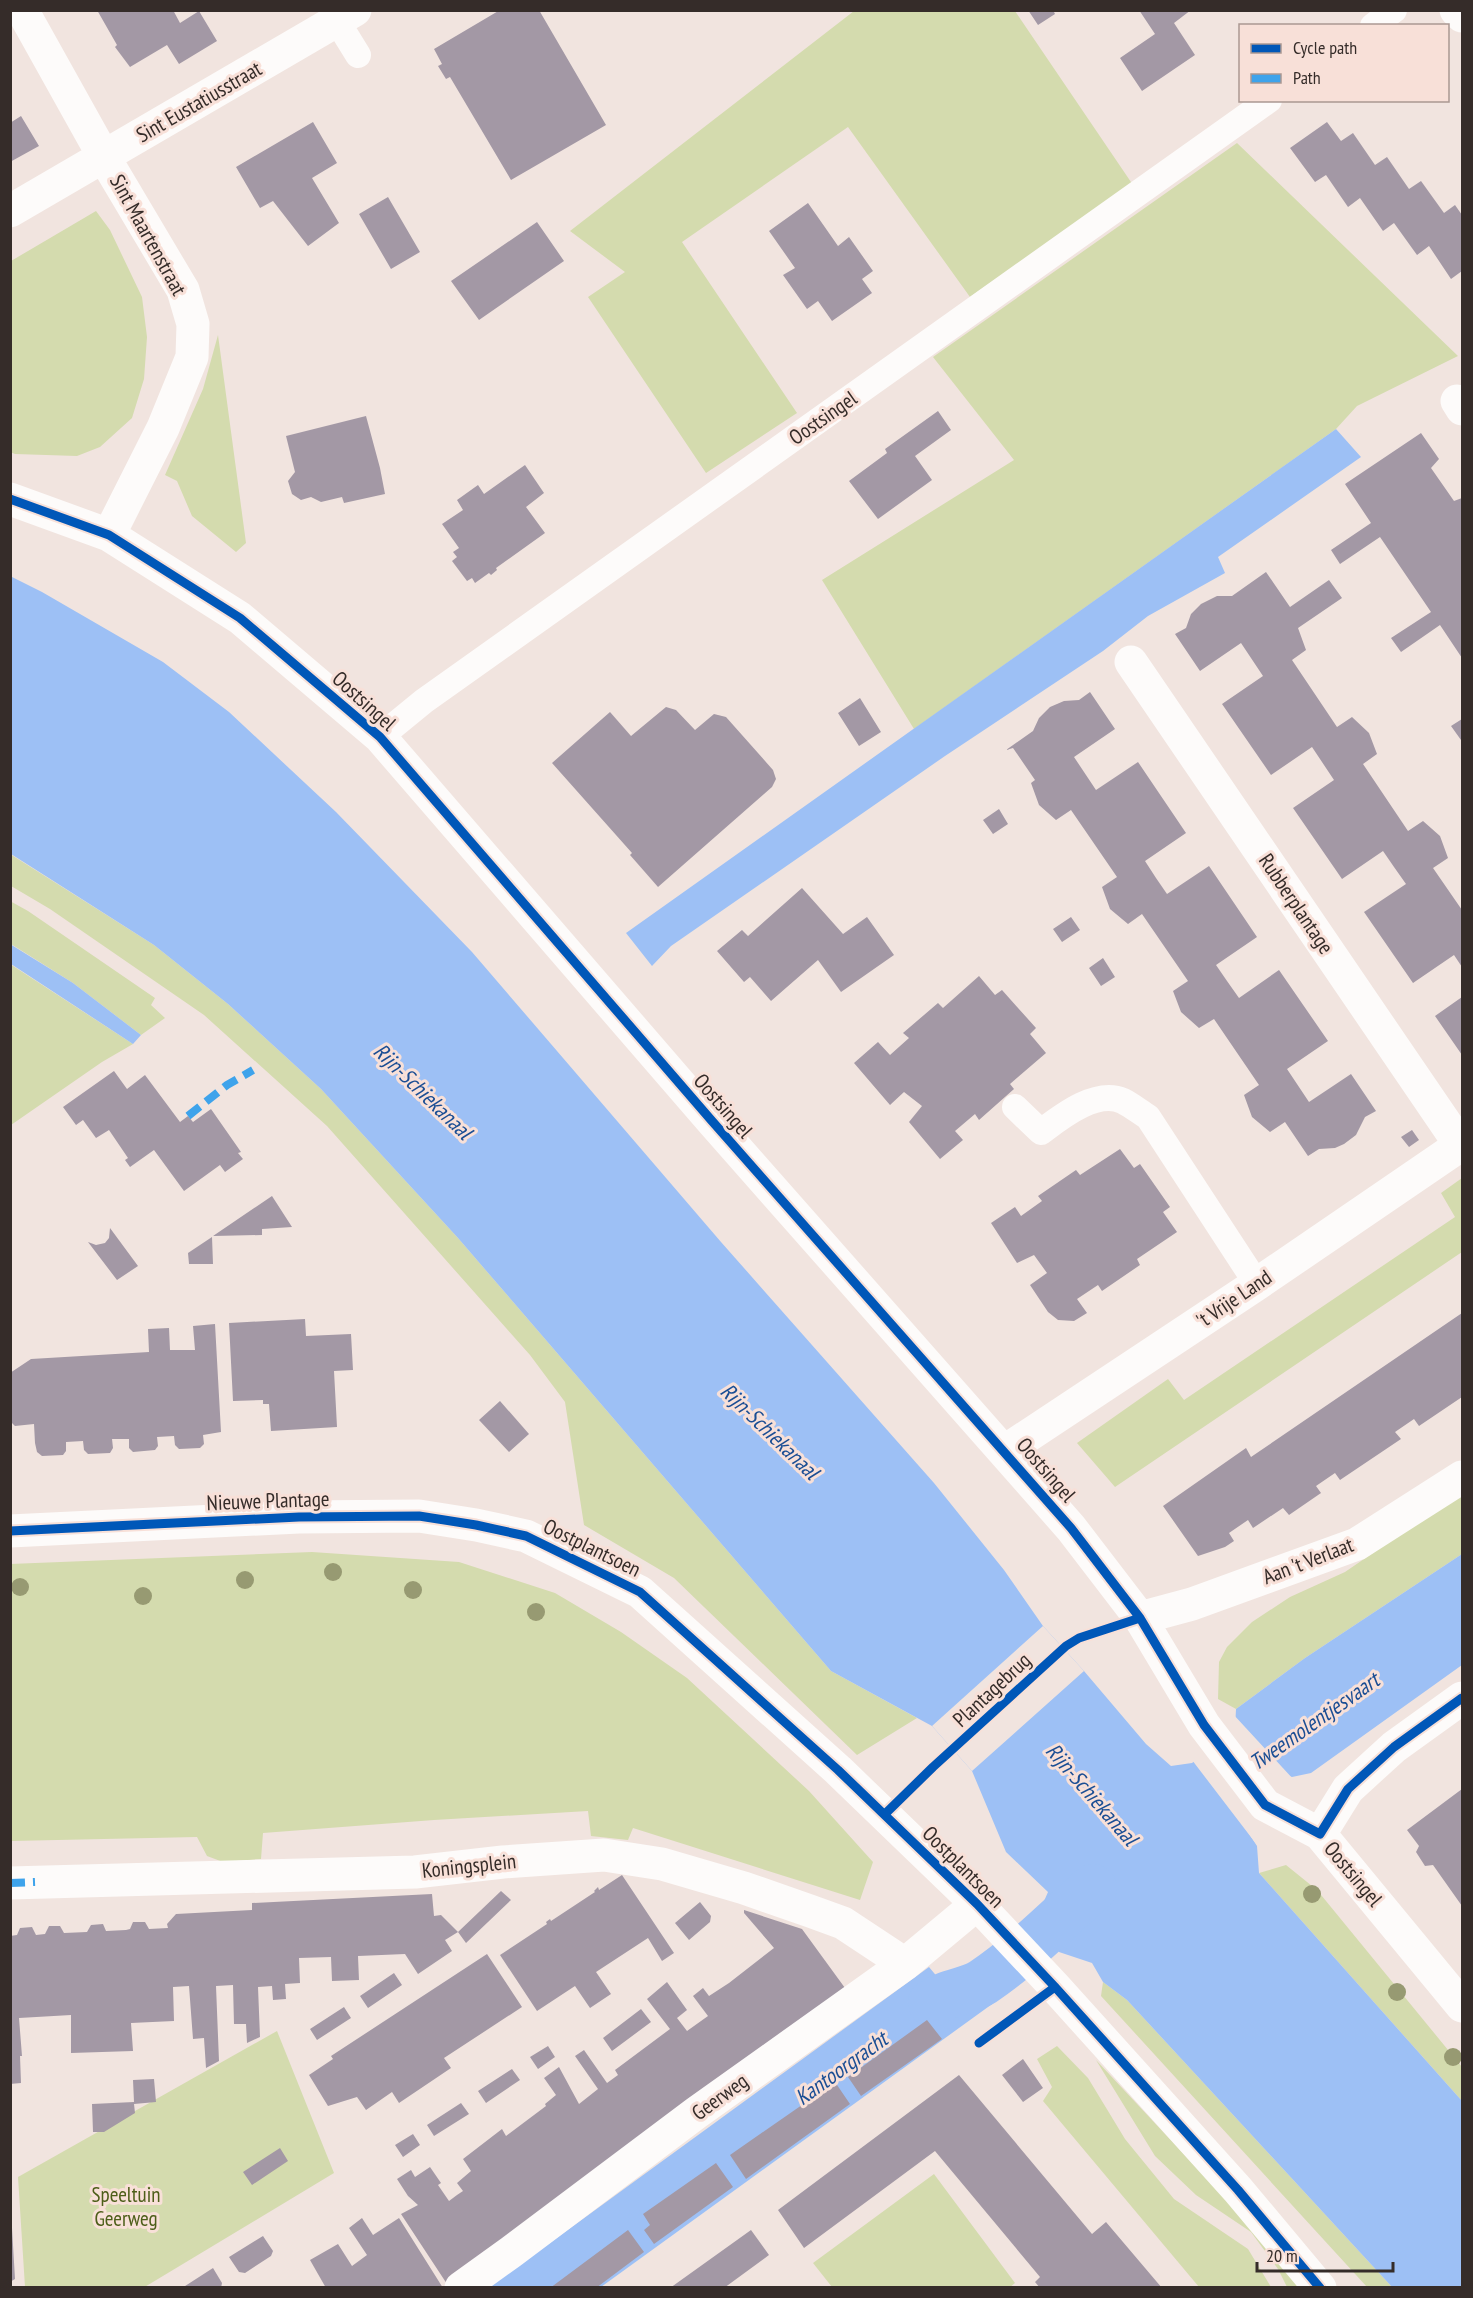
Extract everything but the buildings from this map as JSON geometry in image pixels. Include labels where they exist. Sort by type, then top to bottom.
[{"type":"street","name":"Sint Maartenstraat","points":[[22,10],[104,157],[183,290],[193,324],[192,357],[163,428],[109,535]]},
{"type":"street","points":[[1456,10],[1462,16]]},
{"type":"street","name":"Sint Eustatiusstraat","points":[[10,211],[346,16]]},
{"type":"street","name":"Oostsingel","points":[[10,499],[109,535],[240,618],[380,737],[704,1112],[1071,1528],[1140,1618],[1204,1725],[1265,1805],[1320,1834],[1462,2006]]},
{"type":"street","name":"Rubberplantage","points":[[1131,662],[1462,1145]]},
{"type":"street","name":"'t Vrije Land","points":[[1005,1451],[1462,1145]]},
{"type":"street","name":"Aan 't Verlaat","points":[[1140,1618],[1192,1604],[1357,1544],[1462,1477]]},
{"type":"street","name":"Nieuwe Plantage","points":[[10,1531],[299,1517],[419,1516],[526,1536]]},
{"type":"street","name":"Oostplantsoen","points":[[526,1536],[640,1592],[838,1770],[977,1904],[1038,1969],[1238,2190],[1320,2288]]},
{"type":"street","points":[[1320,1834],[1348,1789],[1394,1748],[1462,1698]]},
{"type":"street","name":"Koningsplein","points":[[10,1883],[415,1872],[502,1862],[604,1855],[662,1864],[744,1888],[810,1911],[843,1923],[905,1964]]},
{"type":"street","name":"Geerweg","points":[[461,2288],[705,2107],[905,1964],[977,1904]]},
{"type":"lane","points":[[1376,24],[1394,10]]},
{"type":"lane","points":[[346,16],[358,55]]},
{"type":"lane","name":"Oostsingel","points":[[380,737],[424,700],[1266,102]]},
{"type":"lane","points":[[1015,1107],[1041,1132],[1072,1109],[1098,1099],[1121,1100],[1148,1117],[1257,1284]]},
{"type":"green space","points":[[854,11],[1015,11],[1133,185],[970,297],[848,127],[682,242],[797,413],[706,473],[588,297],[625,272],[570,231]]},
{"type":"green space","points":[[1237,143],[1458,356],[1357,406],[1336,429],[914,729],[822,580],[1014,460],[933,357]]},
{"type":"green space","points":[[96,211],[110,230],[142,297],[147,337],[144,379],[132,418],[100,447],[77,456],[15,454],[10,452],[11,261]]},
{"type":"green space","points":[[218,335],[246,543],[236,552],[192,516],[177,481],[165,475],[203,389]]},
{"type":"green space","points":[[10,854],[154,945],[228,1004],[321,1089],[458,1238],[831,1671],[917,1718],[857,1755],[674,1578],[584,1525],[565,1402],[530,1355],[327,1126],[204,1015],[50,909],[11,886]]},
{"type":"green space","points":[[10,901],[155,998],[151,1005],[165,1018],[141,1035],[73,983],[11,944]]},
{"type":"green space","points":[[10,964],[133,1044],[102,1062],[11,1125]]},
{"type":"green space","points":[[1462,1178],[1462,1252],[1115,1487],[1077,1443],[1168,1379],[1184,1400],[1455,1217],[1441,1193]]},
{"type":"green space","points":[[1462,1492],[1462,1554],[1305,1658],[1236,1709],[1218,1699],[1219,1662],[1227,1647],[1252,1622],[1290,1597],[1345,1572]]},
{"type":"green space","points":[[312,1552],[459,1562],[555,1593],[621,1632],[687,1678],[809,1791],[873,1862],[860,1900],[633,1828],[628,1840],[591,1836],[588,1811],[263,1833],[261,1859],[223,1862],[207,1856],[197,1837],[11,1841],[10,1564]]},
{"type":"green space","points":[[1286,1865],[1317,1890],[1462,2067],[1462,2101],[1259,1873]]},
{"type":"green space","points":[[1103,1982],[1127,2000],[1392,2287],[1367,2287],[1101,1996]]},
{"type":"green space","name":"Speeltuin Geerweg","points":[[277,2031],[334,2173],[143,2288],[25,2287],[18,2177]]},
{"type":"green space","points":[[1057,2046],[1088,2078],[1125,2139],[1174,2199],[1248,2249],[1271,2287],[1199,2287],[1043,2101],[1052,2087],[1037,2059]]},
{"type":"green space","points":[[1096,2060],[1250,2225],[1302,2287],[1287,2287],[1278,2269],[1251,2232],[1196,2195],[1155,2156]]},
{"type":"green space","points":[[934,2174],[1015,2283],[1009,2288],[832,2287],[813,2263]]},
{"type":"water","points":[[1336,429],[1361,457],[1218,557],[1225,573],[1148,616],[1103,651],[945,756],[671,946],[652,966],[626,933]]},
{"type":"water","points":[[10,576],[163,662],[229,712],[336,812],[472,952],[721,1242],[934,1483],[1004,1570],[1043,1626],[1146,1744],[1171,1766],[1192,1763],[1235,1729],[1236,1709],[1305,1658],[1462,1554],[1462,1665],[1311,1773],[1292,1777],[1268,1770],[1237,1815],[1257,1846],[1259,1873],[1462,2101],[1462,2287],[1392,2287],[1127,2000],[1103,1982],[1092,1963],[1059,1952],[1035,1922],[1048,1892],[1006,1852],[972,1771],[932,1726],[831,1671],[458,1238],[321,1089],[228,1004],[154,945],[11,854]]},
{"type":"water","points":[[10,944],[73,983],[141,1035],[133,1044],[11,964]]},
{"type":"water","points":[[982,1963],[1006,1994],[601,2287],[488,2288],[929,1967],[944,1985]]},
{"type":"pier","points":[[1043,1626],[1084,1671],[972,1771],[932,1726]]},
{"type":"pier","points":[[1233,1714],[1294,1780],[1269,1773],[1240,1815],[1258,1843],[1257,1845],[1192,1760],[1232,1727]]},
{"type":"waterway","name":"Kantoorgracht","points":[[932,2003],[944,1996],[971,1988],[998,1972],[1093,1888]]},
{"type":"marked path","points":[[188,1116],[227,1085],[253,1070]]},
{"type":"marked path","points":[[10,1883],[35,1882]]},
{"type":"cycle path","points":[[10,499],[109,535],[240,618],[380,737],[712,1121],[1071,1528],[1140,1618],[1204,1725],[1265,1805],[1320,1834],[1348,1789],[1394,1747],[1462,1698]]},
{"type":"cycle path","points":[[10,1531],[299,1517],[419,1516],[526,1536],[640,1592],[838,1770],[977,1904],[1238,2190],[1320,2288]]},
{"type":"cycle path","name":"Plantagebrug","points":[[885,1814],[1066,1646],[1079,1638],[1140,1618]]},
{"type":"cycle path","points":[[979,2043],[1055,1987]]},
{"type":"water label","name":"Rijn-Schiekanaal","points":[[423,1091]]},
{"type":"water label","name":"Rijn-Schiekanaal","points":[[770,1431]]},
{"type":"water label","name":"Tweemolentjesvaart","points":[[1314,1721]]},
{"type":"water label","name":"Rijn-Schiekanaal","points":[[1092,1794]]}]
